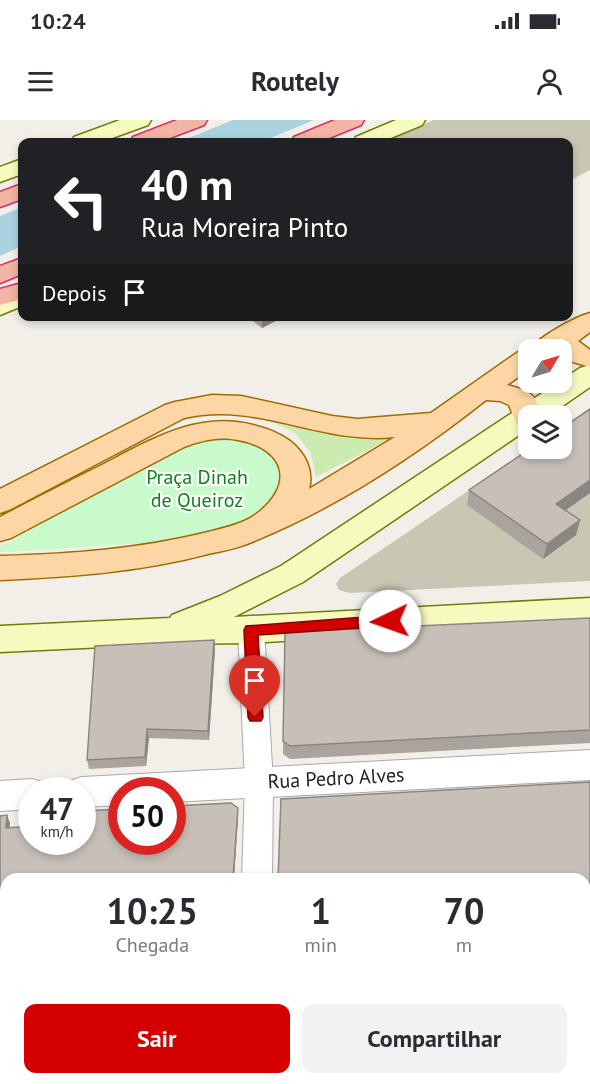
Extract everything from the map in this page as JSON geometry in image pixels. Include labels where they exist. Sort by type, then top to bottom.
[{"type":"highway","points":[[151,138],[196,120]]},
{"type":"highway","points":[[311,138],[353,120]]},
{"type":"highway","points":[[0,200],[18,193]]},
{"type":"highway","points":[[0,275],[18,267]]},
{"type":"highway","points":[[0,297],[18,292]]},
{"type":"main road","points":[[93,138],[140,120]]},
{"type":"main road","points":[[373,138],[414,120]]},
{"type":"main road","points":[[0,175],[18,168]]},
{"type":"main road","points":[[0,307],[18,299]]},
{"type":"main road","points":[[561,339],[590,321]]},
{"type":"main road","points":[[567,335],[565,341],[569,348],[580,356],[590,359]]},
{"type":"main road","points":[[0,568],[57,566],[170,553],[240,535],[335,489],[443,419],[518,365]]},
{"type":"main road","points":[[544,405],[590,374]]},
{"type":"main road","points":[[479,391],[498,391],[519,399],[524,405]]},
{"type":"main road","points":[[0,502],[175,411],[205,405],[226,404],[257,407],[345,428],[399,428],[443,419]]},
{"type":"main road","points":[[166,631],[232,605],[292,574],[518,422]]},
{"type":"main road","points":[[0,530],[174,440],[202,430],[226,429],[262,436],[293,462],[296,473],[295,486],[288,500],[266,522]]},
{"type":"main road","points":[[292,574],[283,587],[282,594],[286,602],[297,611],[323,624]]},
{"type":"main road","points":[[0,639],[166,631],[250,630],[590,610]]},
{"type":"street","points":[[250,630],[259,782],[257,873]]},
{"type":"street","name":"Rua Pedro Alves","points":[[96,791],[590,765]]},
{"type":"street","points":[[0,796],[18,795]]},
{"type":"shaded area","points":[[434,120],[590,120],[590,170],[573,179],[573,138],[392,138]]},
{"type":"shaded area","points":[[590,408],[590,581],[350,593],[339,590],[336,584],[340,578],[518,457],[518,459],[572,459],[572,420]]},
{"type":"green space","points":[[244,410],[342,433],[390,439],[316,477],[311,453],[295,433],[264,418],[222,412],[174,423],[0,518],[0,510],[184,414]]},
{"type":"green space","name":"Praça Dinah de Queiroz","points":[[232,436],[258,447],[274,459],[279,473],[277,487],[268,501],[235,525],[214,534],[182,541],[0,552],[0,547],[178,445],[206,437]]},
{"type":"water","points":[[233,120],[314,120],[271,138],[189,138]]},
{"type":"water","points":[[18,209],[18,248],[0,256],[0,216]]},
{"type":"building","points":[[590,409],[590,480],[556,504],[580,520],[547,544],[469,490],[518,457],[518,459],[572,459],[572,421]]},
{"type":"building","points":[[590,618],[590,730],[290,746],[283,741],[285,632]]},
{"type":"building","points":[[214,640],[208,731],[147,729],[145,757],[87,760],[95,646]]},
{"type":"building","points":[[590,782],[590,873],[278,873],[281,799]]},
{"type":"building","points":[[231,803],[238,808],[233,873],[0,873],[0,816],[7,815],[6,828],[18,827],[18,855],[96,855],[96,810],[108,810],[108,855],[186,855],[186,805]]},
{"type":"route","points":[[255,717],[250,630],[390,621]]}]
